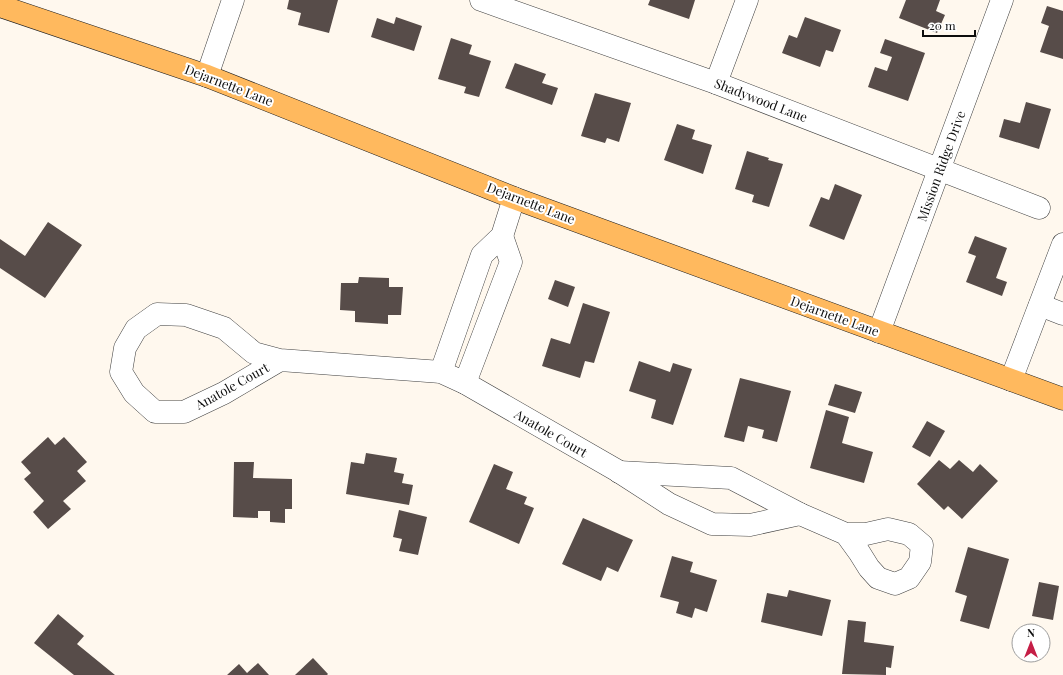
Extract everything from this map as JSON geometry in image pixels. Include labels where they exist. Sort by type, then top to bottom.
[{"type":"main road","name":"Dejarnette Lane","points":[[0,6],[207,76],[514,198],[1063,399]]},
{"type":"street","points":[[207,76],[233,0]]},
{"type":"street","name":"Shadywood Lane","points":[[483,0],[716,83],[1039,208]]},
{"type":"street","points":[[716,83],[747,0]]},
{"type":"street","name":"Mission Ridge Drive","points":[[879,332],[1002,0]]},
{"type":"street","points":[[442,372],[482,255],[502,236],[514,198]]},
{"type":"street","points":[[466,383],[511,262],[502,236]]},
{"type":"street","points":[[1011,380],[1063,244]]},
{"type":"street","points":[[1040,305],[1063,314]]},
{"type":"street","name":"Anatole Court","points":[[280,360],[224,393],[184,412],[155,412],[134,393],[121,372],[125,348],[136,329],[157,314],[186,315],[224,328],[254,352],[280,360],[442,372],[466,383],[618,472],[669,504],[712,524],[750,525],[800,514]]},
{"type":"street","name":"Anatole Court","points":[[618,472],[731,478],[800,514],[846,534]]},
{"type":"building","points":[[289,0],[338,0],[329,33],[298,25],[301,13],[287,9]]},
{"type":"building","points":[[650,0],[695,0],[689,19],[648,5]]},
{"type":"building","points":[[906,0],[940,0],[936,11],[945,15],[937,33],[899,18]]},
{"type":"building","points":[[1047,6],[1063,11],[1063,59],[1040,52],[1049,26],[1041,23]]},
{"type":"building","points":[[396,17],[422,26],[414,51],[371,37],[377,18],[394,24]]},
{"type":"building","points":[[805,17],[841,30],[833,52],[826,50],[820,67],[782,53],[789,35],[797,38]]},
{"type":"building","points":[[451,38],[472,45],[469,54],[491,61],[479,97],[464,93],[466,87],[438,79]]},
{"type":"building","points":[[885,39],[925,53],[908,101],[868,87],[875,67],[887,71],[892,57],[880,53]]},
{"type":"building","points":[[515,63],[546,74],[542,83],[558,88],[552,105],[505,88]]},
{"type":"building","points":[[595,93],[631,103],[619,142],[607,138],[605,143],[581,136]]},
{"type":"building","points":[[1026,102],[1051,109],[1039,149],[999,137],[1004,119],[1020,123]]},
{"type":"building","points":[[677,124],[695,130],[692,139],[712,145],[703,174],[664,160]]},
{"type":"building","points":[[747,151],[769,158],[768,160],[783,164],[769,207],[752,202],[754,195],[735,189]]},
{"type":"building","points":[[835,184],[862,195],[844,240],[809,226],[821,197],[829,200]]},
{"type":"building","points":[[48,222],[82,245],[45,298],[0,268],[0,239],[25,256]]},
{"type":"building","points":[[975,236],[1007,248],[996,278],[1007,282],[1002,296],[966,282],[976,256],[968,253]]},
{"type":"building","points":[[359,277],[389,278],[389,287],[403,287],[401,315],[388,315],[388,324],[355,322],[355,311],[340,310],[341,283],[358,283]]},
{"type":"building","points":[[555,280],[575,287],[568,307],[548,299]]},
{"type":"building","points":[[583,303],[610,312],[594,363],[585,361],[580,378],[542,366],[551,338],[570,344]]},
{"type":"building","points":[[639,361],[670,372],[673,363],[692,369],[673,425],[651,418],[656,400],[629,391]]},
{"type":"building","points":[[740,378],[791,391],[777,442],[762,438],[764,430],[748,426],[744,442],[724,437]]},
{"type":"building","points":[[835,384],[862,392],[855,413],[828,405]]},
{"type":"building","points":[[826,410],[849,417],[842,443],[873,452],[864,483],[810,468]]},
{"type":"building","points":[[927,421],[945,431],[930,457],[912,447]]},
{"type":"building","points":[[48,437],[55,445],[64,437],[87,462],[77,471],[86,481],[63,501],[71,509],[48,529],[33,512],[44,501],[24,479],[31,473],[21,462]]},
{"type":"building","points":[[366,453],[397,458],[394,472],[404,474],[402,483],[413,485],[409,505],[346,494],[351,462],[364,464]]},
{"type":"building","points":[[939,460],[950,469],[959,460],[973,472],[980,464],[998,481],[962,519],[948,506],[944,510],[917,484]]},
{"type":"building","points":[[234,462],[254,462],[253,478],[292,479],[292,509],[285,509],[285,523],[270,522],[270,511],[258,511],[258,518],[233,517]]},
{"type":"building","points":[[494,464],[513,472],[506,489],[527,497],[524,504],[534,508],[519,544],[469,522]]},
{"type":"building","points":[[399,510],[427,517],[418,555],[399,551],[402,539],[393,537]]},
{"type":"building","points":[[583,518],[633,540],[618,572],[607,567],[601,581],[562,564]]},
{"type":"building","points":[[968,547],[1009,559],[989,629],[960,621],[967,596],[955,592]]},
{"type":"building","points":[[672,556],[693,562],[690,572],[717,580],[707,612],[695,608],[692,618],[676,613],[679,602],[660,597]]},
{"type":"building","points":[[1039,582],[1059,586],[1053,620],[1032,616]]},
{"type":"building","points":[[789,590],[831,600],[822,636],[761,622],[767,593],[787,597]]},
{"type":"building","points":[[58,614],[84,636],[77,644],[115,675],[74,675],[34,643]]},
{"type":"building","points":[[848,620],[866,622],[864,642],[894,646],[891,668],[886,667],[886,675],[842,674]]},
{"type":"building","points":[[313,658],[328,674],[327,675],[295,675]]},
{"type":"building","points":[[258,663],[269,675],[227,675],[239,664],[247,673]]}]
